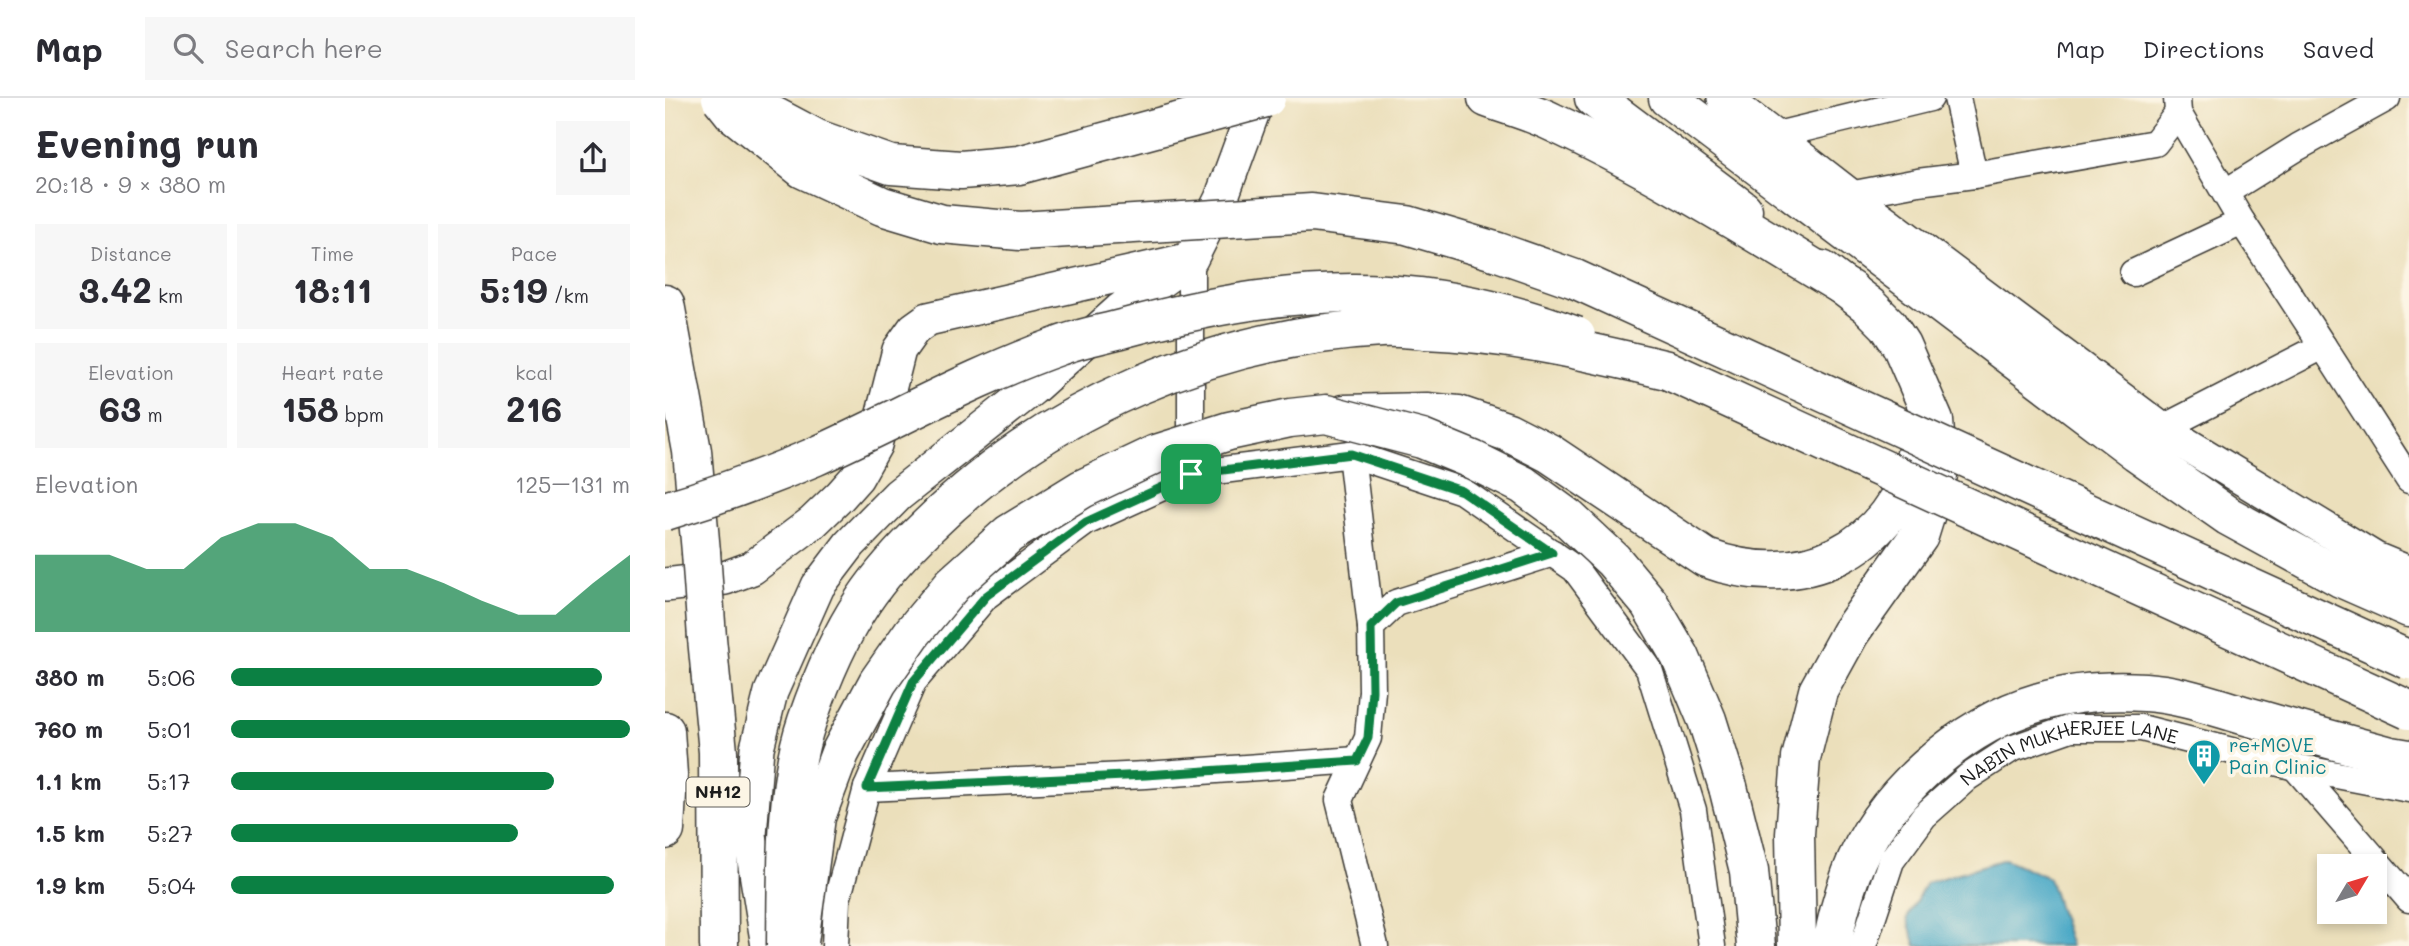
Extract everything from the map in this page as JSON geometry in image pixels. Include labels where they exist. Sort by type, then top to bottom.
[{"type":"main road","points":[[721,98],[733,113],[803,169],[882,206],[942,224],[1020,231],[1312,213],[1407,225],[1498,252],[1575,279],[2409,660]]},
{"type":"main road","points":[[742,98],[817,139],[891,165],[961,170],[1019,165],[1266,98]]},
{"type":"main road","points":[[1487,98],[1551,121],[1625,159],[1719,211],[1850,290]]},
{"type":"main road","points":[[1594,98],[1850,290],[1888,325],[1901,345],[1934,421],[1938,475],[1919,536],[1850,633],[1818,691],[1801,758],[1795,834],[1797,946]]},
{"type":"main road","points":[[1668,98],[2137,453],[2228,516],[2341,579],[2409,608]]},
{"type":"main road","points":[[665,512],[726,492],[813,457],[957,388],[1060,346],[1186,312],[1288,296],[1387,294],[1464,305],[1556,329],[1667,370],[2409,710]]},
{"type":"main road","name":"NH12","points":[[665,304],[692,451],[701,552],[717,752],[719,946]]},
{"type":"main road","points":[[786,946],[787,855],[793,781],[805,724],[828,666],[862,602],[903,550],[955,499],[1004,460],[1056,427],[1100,404],[1181,368],[1246,348],[1305,337],[1382,328],[1465,331],[1551,343],[1667,370]]},
{"type":"main road","points":[[798,946],[816,817],[841,753],[878,682],[913,632],[953,584],[1009,534],[1082,489],[1156,454],[1229,431],[1290,418],[1326,414],[1426,412],[1458,415],[1508,432],[1549,453],[1706,558],[1729,567],[1755,571],[1793,570],[1829,560],[1851,548],[1889,513],[1902,492],[1913,469],[1919,445],[1921,419],[1912,369]]},
{"type":"main road","points":[[1326,414],[1422,439],[1523,485],[1568,518],[1604,552],[1649,603],[1680,656],[1707,720],[1749,871],[1756,946]]},
{"type":"main road","points":[[1832,946],[1851,873],[1870,835],[1891,804],[1923,770],[1952,747],[1989,724],[2040,702],[2097,691],[2147,692],[2191,700],[2409,759]]},
{"type":"main road","name":"NH12","points":[[665,732],[668,775],[665,830]]},
{"type":"street","points":[[1191,474],[1191,259],[1226,186],[1258,98]]},
{"type":"street","points":[[1724,98],[2161,429],[2375,559],[2409,573]]},
{"type":"street","points":[[1773,136],[1930,98]]},
{"type":"street","points":[[1957,98],[1974,175]]},
{"type":"street","points":[[2226,192],[2298,147],[2387,98]]},
{"type":"street","points":[[1849,195],[1918,181],[1974,175],[2155,143],[2178,105],[2242,222],[2409,480]]},
{"type":"street","points":[[2133,273],[2242,222]]},
{"type":"street","points":[[665,585],[725,578],[752,568],[813,522],[840,496],[857,477],[875,445],[899,350],[914,329],[928,320],[1191,259]]},
{"type":"street","points":[[768,946],[750,835],[757,748],[771,692],[818,586],[850,544],[898,495],[1032,389],[1120,310],[1191,259]]},
{"type":"street","points":[[2161,429],[2323,346]]},
{"type":"street","points":[[1351,454],[1371,627],[1372,691],[1368,738],[1339,800],[1375,946]]},
{"type":"street","points":[[835,946],[837,900],[867,788],[913,682],[986,596],[1086,522],[1191,474],[1351,454],[1462,491],[1576,569],[1649,669],[1693,810],[1712,946]]},
{"type":"street","points":[[1371,627],[1396,603],[1552,553]]},
{"type":"street","name":"NABIN MUKHERJEE LANE","points":[[1863,946],[1891,861],[1924,816],[1968,777],[2011,749],[2071,728],[2141,728],[2295,767],[2409,789]]},
{"type":"street","points":[[867,788],[1146,775],[1357,761]]},
{"type":"street","points":[[2295,767],[2409,899]]},
{"type":"water","points":[[2005,859],[2049,878],[2071,946],[1916,946],[1907,918],[1926,883]]},
{"type":"place","name":"re+MOVE Pain Clinic","points":[[2204,786]]},
{"type":"route","points":[[1351,454],[1462,491],[1552,553],[1396,603],[1371,627],[1372,691],[1368,738],[1357,761],[1245,770],[867,788],[913,682],[986,596],[1086,522],[1191,474],[1351,454]]}]
